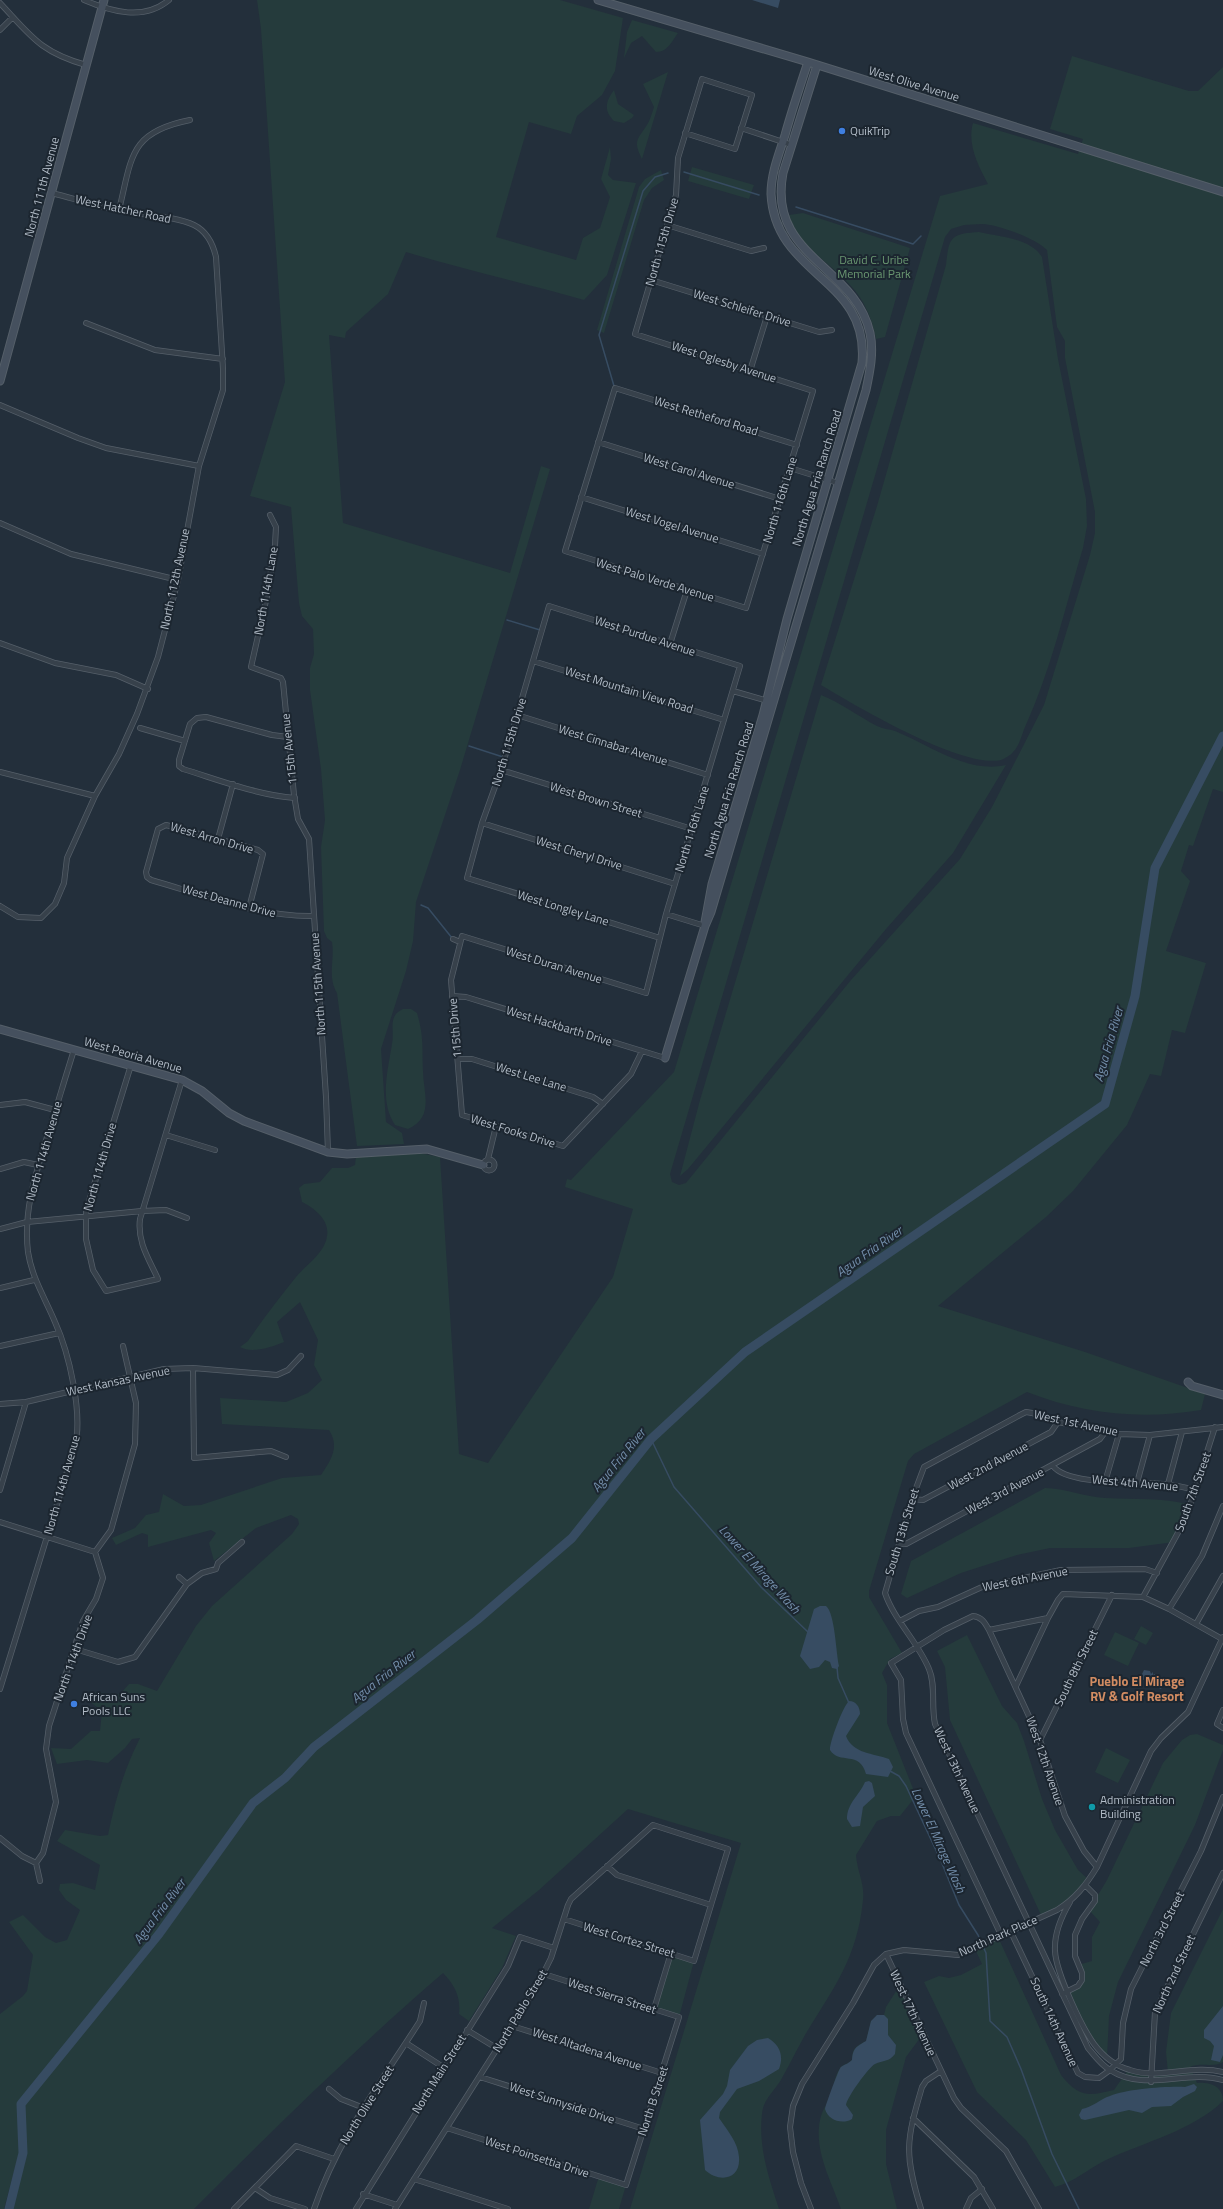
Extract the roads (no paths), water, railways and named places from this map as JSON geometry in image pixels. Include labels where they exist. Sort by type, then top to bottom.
[{"type":"street","points":[[84,0],[103,3],[119,12],[144,12],[169,0]]},
{"type":"street","name":"West Olive Avenue","points":[[598,0],[808,62],[1223,192]]},
{"type":"street","points":[[0,3],[34,39],[47,50],[67,59],[86,65]]},
{"type":"street","name":"North 111th Avenue","points":[[0,381],[103,3]]},
{"type":"street","points":[[0,30],[13,17]]},
{"type":"street","name":"North Agua Fria Ranch Road","points":[[770,702],[785,625],[861,372],[863,356],[862,338],[858,321],[849,306],[793,252],[778,226],[773,208],[771,186],[782,142],[808,62]]},
{"type":"street","name":"North Agua Fria Ranch Road","points":[[665,1058],[705,926],[706,911],[712,884],[838,483],[870,371],[872,352],[870,334],[863,312],[852,295],[800,246],[787,223],[783,207],[781,188],[783,173],[817,65]]},
{"type":"street","name":"North 115th Drive","points":[[635,334],[676,195],[678,158],[702,79],[752,95],[741,128]]},
{"type":"street","points":[[119,210],[136,149],[151,133],[167,125],[190,120]]},
{"type":"street","points":[[685,133],[735,149],[741,128],[792,145]]},
{"type":"street","name":"West Hatcher Road","points":[[52,193],[119,210],[194,225]]},
{"type":"street","points":[[778,226],[787,223]]},
{"type":"street","name":"North 112th Avenue","points":[[0,906],[18,917],[41,918],[56,904],[64,883],[67,858],[95,796],[120,754],[148,689],[178,580],[199,466],[223,390],[223,359],[214,250],[210,240],[194,225]]},
{"type":"street","points":[[667,225],[751,251],[764,248]]},
{"type":"street","name":"West Schleifer Drive","points":[[651,280],[819,332],[832,330]]},
{"type":"street","points":[[750,371],[767,316]]},
{"type":"street","points":[[86,323],[155,350],[223,359]]},
{"type":"street","name":"West Oglesby Avenue","points":[[635,334],[813,391]]},
{"type":"street","name":"West Retheford Road","points":[[598,442],[615,388],[797,445]]},
{"type":"street","name":"North 116th Lane","points":[[746,608],[813,391]]},
{"type":"street","points":[[0,404],[78,438],[106,448],[199,466]]},
{"type":"street","points":[[581,497],[598,442]]},
{"type":"street","name":"West Carol Avenue","points":[[598,442],[780,499]]},
{"type":"street","points":[[790,468],[838,483]]},
{"type":"street","name":"West Palo Verde Avenue","points":[[581,497],[565,551],[746,608]]},
{"type":"street","name":"West Vogel Avenue","points":[[581,497],[763,554]]},
{"type":"street","name":"North 114th Lane","points":[[270,515],[276,527],[275,545],[267,596],[251,667],[281,678]]},
{"type":"street","points":[[0,523],[71,554],[178,580]]},
{"type":"street","points":[[670,644],[687,590]]},
{"type":"street","name":"North 115th Drive","points":[[466,878],[482,823],[501,770],[550,606]]},
{"type":"street","name":"West Purdue Avenue","points":[[550,606],[740,666]]},
{"type":"street","points":[[0,642],[55,663],[116,675],[148,689]]},
{"type":"street","name":"West Mountain View Road","points":[[533,661],[724,720]]},
{"type":"street","name":"North 116th Lane","points":[[646,993],[666,914],[740,666]]},
{"type":"street","name":"115th Avenue","points":[[281,678],[298,819]]},
{"type":"street","points":[[733,691],[770,702]]},
{"type":"street","name":"West Cinnabar Avenue","points":[[517,715],[708,775]]},
{"type":"street","points":[[288,737],[272,735],[206,717],[196,718],[190,724],[179,766],[183,769],[234,784],[278,796],[295,798]]},
{"type":"street","points":[[140,728],[185,741]]},
{"type":"street","name":"West Brown Street","points":[[501,770],[692,830]]},
{"type":"street","points":[[0,772],[95,796]]},
{"type":"street","points":[[218,839],[234,784]]},
{"type":"street","name":"North 115th Avenue","points":[[298,819],[309,839],[326,1097],[328,1152]]},
{"type":"street","name":"West Cheryl Drive","points":[[482,823],[676,884]]},
{"type":"street","name":"West Arron Drive","points":[[147,877],[158,828],[161,825],[166,824],[258,850],[263,854],[249,908]]},
{"type":"street","name":"West Deanne Drive","points":[[147,877],[151,880],[249,908],[289,916],[314,916]]},
{"type":"street","name":"West Longley Lane","points":[[466,878],[660,938]]},
{"type":"street","points":[[666,914],[705,926]]},
{"type":"street","name":"115th Drive","points":[[462,936],[452,973],[452,996],[462,1115]]},
{"type":"street","name":"West Duran Avenue","points":[[462,936],[646,993]]},
{"type":"street","points":[[453,939],[460,942]]},
{"type":"street","name":"West Hackbarth Drive","points":[[452,996],[466,997],[665,1058]]},
{"type":"street","name":"West Peoria Avenue","points":[[0,1029],[182,1080],[202,1091],[229,1113],[244,1121],[328,1152],[347,1154],[427,1149],[485,1162]]},
{"type":"street","name":"North 114th Avenue","points":[[0,1689],[77,1438],[78,1412],[66,1351],[60,1333],[34,1280],[28,1252],[26,1222],[29,1196],[74,1050]]},
{"type":"street","points":[[603,1104],[631,1074],[642,1051]]},
{"type":"street","name":"West Lee Lane","points":[[458,1059],[472,1059],[593,1097],[603,1104]]},
{"type":"street","name":"North 114th Drive","points":[[131,1065],[86,1216],[86,1239],[94,1270],[106,1291],[158,1279],[141,1243],[138,1230],[142,1211]]},
{"type":"street","points":[[142,1211],[182,1080]]},
{"type":"street","points":[[0,1105],[25,1102],[55,1110]]},
{"type":"street","name":"West Fooks Drive","points":[[462,1115],[563,1146],[603,1104]]},
{"type":"street","points":[[485,1162],[496,1126]]},
{"type":"street","points":[[166,1135],[215,1150]]},
{"type":"street","points":[[0,1170],[24,1162],[38,1165]]},
{"type":"street","points":[[0,1229],[26,1222],[142,1211],[166,1210],[187,1218]]},
{"type":"street","points":[[0,1288],[34,1280]]},
{"type":"street","points":[[0,1346],[60,1333]]},
{"type":"street","points":[[0,1522],[94,1552],[111,1530],[134,1454],[137,1419],[131,1377],[123,1346]]},
{"type":"street","name":"West Kansas Avenue","points":[[0,1404],[26,1402],[73,1389],[164,1369],[193,1368],[277,1375],[288,1370],[301,1356]]},
{"type":"street","points":[[193,1368],[194,1458],[271,1451],[286,1457]]},
{"type":"street","points":[[1188,1382],[1192,1386],[1223,1395]]},
{"type":"street","points":[[0,1490],[26,1402]]},
{"type":"street","name":"West 1st Avenue","points":[[921,1472],[924,1467],[941,1457],[1026,1412],[1058,1422],[1119,1434],[1150,1435],[1223,1427]]},
{"type":"street","name":"West 2nd Avenue","points":[[912,1499],[923,1500],[1051,1432],[1058,1422]]},
{"type":"street","name":"South 7th Street","points":[[1143,1597],[1180,1530],[1196,1490],[1215,1427]]},
{"type":"street","name":"West 3rd Avenue","points":[[899,1543],[906,1544],[1053,1466],[1100,1440],[1106,1431]]},
{"type":"street","points":[[1168,1484],[1182,1432]]},
{"type":"street","points":[[1105,1482],[1119,1434]]},
{"type":"street","points":[[1137,1483],[1150,1435]]},
{"type":"street","name":"West 4th Avenue","points":[[1053,1466],[1056,1470],[1064,1473],[1105,1482],[1168,1484],[1196,1490]]},
{"type":"street","name":"South 13th Street","points":[[885,1593],[921,1472]]},
{"type":"street","points":[[1169,1609],[1202,1556],[1223,1506]]},
{"type":"street","points":[[75,1648],[118,1662],[135,1657],[187,1584],[202,1573],[216,1569],[218,1563],[242,1542]]},
{"type":"street","name":"North 114th Drive","points":[[36,1864],[43,1853],[56,1802],[46,1749],[49,1726],[83,1621],[96,1599],[103,1578],[94,1552]]},
{"type":"street","name":"West 6th Avenue","points":[[900,1621],[918,1612],[938,1607],[982,1587],[1061,1570],[1145,1569],[1157,1573]]},
{"type":"street","points":[[1196,1624],[1223,1576]]},
{"type":"street","points":[[179,1577],[187,1584]]},
{"type":"street","name":"West 13th Avenue","points":[[885,1593],[930,1671],[932,1707],[935,1724],[1062,1994],[1088,2048],[1110,2070]]},
{"type":"street","points":[[1016,1686],[1048,1618],[1063,1594],[1143,1597],[1223,1638]]},
{"type":"street","name":"South 8th Street","points":[[1040,1740],[1112,1595]]},
{"type":"street","name":"West 12th Avenue","points":[[916,1646],[973,1616],[979,1616],[983,1620],[1016,1686],[1040,1740],[1065,1816],[1084,1851],[1096,1866]]},
{"type":"street","points":[[989,1630],[1048,1618]]},
{"type":"street","name":"North Park Place","points":[[886,1954],[904,1950],[958,1956],[1059,1909],[1086,1886],[1155,1745],[1188,1712],[1223,1638]]},
{"type":"street","points":[[916,1646],[891,1662],[901,1680],[906,1732],[1001,1936]]},
{"type":"street","points":[[1223,1710],[1217,1724],[1223,1728]]},
{"type":"street","name":"North 3rd Street","points":[[1115,2065],[1121,2059],[1124,2018],[1131,1990],[1201,1851],[1223,1797]]},
{"type":"street","name":"North Pablo Street","points":[[396,2207],[498,2049],[544,1974],[571,1899],[653,1825],[728,1849],[711,1905]]},
{"type":"street","points":[[0,1838],[22,1856],[36,1864],[40,1881]]},
{"type":"street","points":[[607,1866],[617,1875],[711,1905]]},
{"type":"street","name":"North 2nd Street","points":[[1151,2082],[1155,2012],[1223,1873]]},
{"type":"street","points":[[1062,1994],[1078,1986],[1083,1977],[1074,1956],[1075,1935],[1082,1919],[1095,1900],[1094,1895],[1086,1886]]},
{"type":"street","points":[[1072,1899],[1062,1915],[1055,1940],[1056,1960],[1068,1990],[1093,2043],[1115,2065],[1137,2072],[1151,2074],[1194,2069],[1223,2072]]},
{"type":"street","name":"West Cortez Street","points":[[564,1920],[694,1961],[711,1905]]},
{"type":"street","name":"South 14th Avenue","points":[[1011,1932],[1078,2073],[1085,2077],[1099,2078],[1115,2065]]},
{"type":"street","name":"North Main Street","points":[[356,2209],[363,2194],[508,1966],[520,1937],[554,1948]]},
{"type":"street","points":[[654,2009],[671,1953]]},
{"type":"street","points":[[811,2209],[801,2183],[793,2152],[790,2127],[793,2106],[802,2084],[853,2003],[865,1978],[886,1954]]},
{"type":"street","name":"West 17th Avenue","points":[[886,1954],[941,2072],[961,2108],[1006,2152],[1039,2209]]},
{"type":"street","name":"West Sierra Street","points":[[544,1974],[680,2017]]},
{"type":"street","name":"North Olive Street","points":[[314,2209],[334,2159],[364,2108],[420,2021],[424,2003]]},
{"type":"street","name":"North B Street","points":[[626,2185],[680,2017]]},
{"type":"street","name":"West Altadena Avenue","points":[[512,2026],[662,2073]]},
{"type":"street","points":[[467,2030],[498,2049]]},
{"type":"street","points":[[406,2043],[443,2067]]},
{"type":"street","points":[[1110,2070],[1134,2080],[1151,2082],[1196,2076],[1222,2080]]},
{"type":"street","points":[[921,2209],[911,2176],[908,2142],[922,2087],[926,2080],[941,2072]]},
{"type":"street","name":"West Sunnyside Drive","points":[[480,2077],[644,2129]]},
{"type":"street","points":[[329,2089],[341,2099],[364,2108]]},
{"type":"street","points":[[913,2118],[974,2177],[993,2209]]},
{"type":"street","name":"West Poinsettia Drive","points":[[447,2128],[626,2185]]},
{"type":"street","points":[[234,2209],[296,2146],[334,2159]]},
{"type":"street","points":[[414,2179],[508,2209]]},
{"type":"street","points":[[255,2188],[270,2198],[305,2209]]},
{"type":"street","points":[[966,2209],[968,2203],[982,2189]]},
{"type":"street","points":[[363,2194],[396,2207]]},
{"type":"water","points":[[752,0],[780,0],[778,8]]},
{"type":"water","points":[[820,1606],[826,1606],[831,1616],[839,1666],[837,1669],[832,1668],[830,1662],[825,1660],[819,1667],[810,1669],[800,1656],[814,1609]]},
{"type":"water","points":[[1144,1670],[1150,1671],[1151,1674],[1153,1672],[1153,1675],[1155,1674],[1155,1676],[1165,1681],[1161,1689],[1155,1686],[1155,1683],[1153,1685],[1140,1678]]},
{"type":"water","points":[[849,1701],[854,1702],[857,1705],[860,1714],[846,1736],[849,1742],[858,1750],[889,1759],[893,1767],[888,1777],[866,1774],[859,1762],[839,1757],[830,1750],[837,1725],[846,1704]]},
{"type":"water","points":[[869,1781],[872,1783],[875,1796],[863,1807],[860,1826],[852,1827],[847,1819],[849,1808],[865,1782]]},
{"type":"water","points":[[1223,2006],[1223,2055],[1220,2062],[1211,2060],[1214,2046],[1210,2041],[1204,2038],[1204,2030]]},
{"type":"water","points":[[877,2015],[884,2015],[888,2019],[888,2035],[896,2045],[895,2054],[888,2060],[872,2066],[854,2089],[846,2105],[853,2115],[852,2119],[844,2122],[832,2119],[825,2109],[835,2079],[841,2067],[852,2060],[853,2053],[856,2048],[866,2041],[871,2021]]},
{"type":"water","points":[[768,2038],[778,2047],[780,2051],[781,2060],[779,2069],[759,2081],[737,2089],[720,2112],[719,2118],[732,2136],[737,2146],[739,2165],[733,2175],[722,2178],[716,2177],[705,2170],[700,2120],[723,2094],[727,2086],[730,2070],[748,2046],[757,2040]]},
{"type":"water","points":[[1194,2084],[1197,2087],[1195,2091],[1183,2097],[1171,2106],[1152,2107],[1142,2113],[1129,2110],[1085,2120],[1081,2119],[1079,2115],[1082,2109],[1090,2107],[1106,2097],[1117,2094],[1147,2088],[1185,2087]]},
{"type":"waterway","points":[[684,172],[759,195]]},
{"type":"waterway","points":[[614,386],[599,335],[643,191],[655,177],[668,173]]},
{"type":"waterway","points":[[796,207],[913,244],[921,236]]},
{"type":"waterway","points":[[507,620],[540,630]]},
{"type":"waterway","name":"Agua Fria River","points":[[9,2209],[23,2153],[21,2104],[159,1934],[253,1803],[285,1778],[314,1747],[477,1620],[572,1538],[651,1439],[745,1352],[1105,1104],[1135,996],[1155,868],[1223,736]]},
{"type":"waterway","points":[[469,746],[503,757]]},
{"type":"waterway","points":[[421,905],[428,908],[452,938]]},
{"type":"waterway","name":"Lower El Mirage Wash","points":[[651,1439],[674,1487],[761,1587],[808,1632]]},
{"type":"waterway","name":"Lower El Mirage Wash","points":[[837,1667],[838,1678],[849,1703]]},
{"type":"waterway","name":"Lower El Mirage Wash","points":[[890,1771],[899,1776],[906,1786],[941,1861],[959,1905],[978,1935],[986,1953],[990,2021],[1007,2037],[1021,2069],[1052,2154],[1079,2209]]},
{"type":"place","name":"QuikTrip","points":[[842,131]]},
{"type":"place","name":"African Suns Pools LLC","points":[[74,1704]]},
{"type":"place","name":"Administration Building","points":[[1092,1807]]},
{"type":"district","name":"Pueblo El Mirage RV & Golf Resort","points":[[1137,1688]]},
{"type":"park label","name":"David C. Uribe Memorial Park","points":[[874,267]]}]
